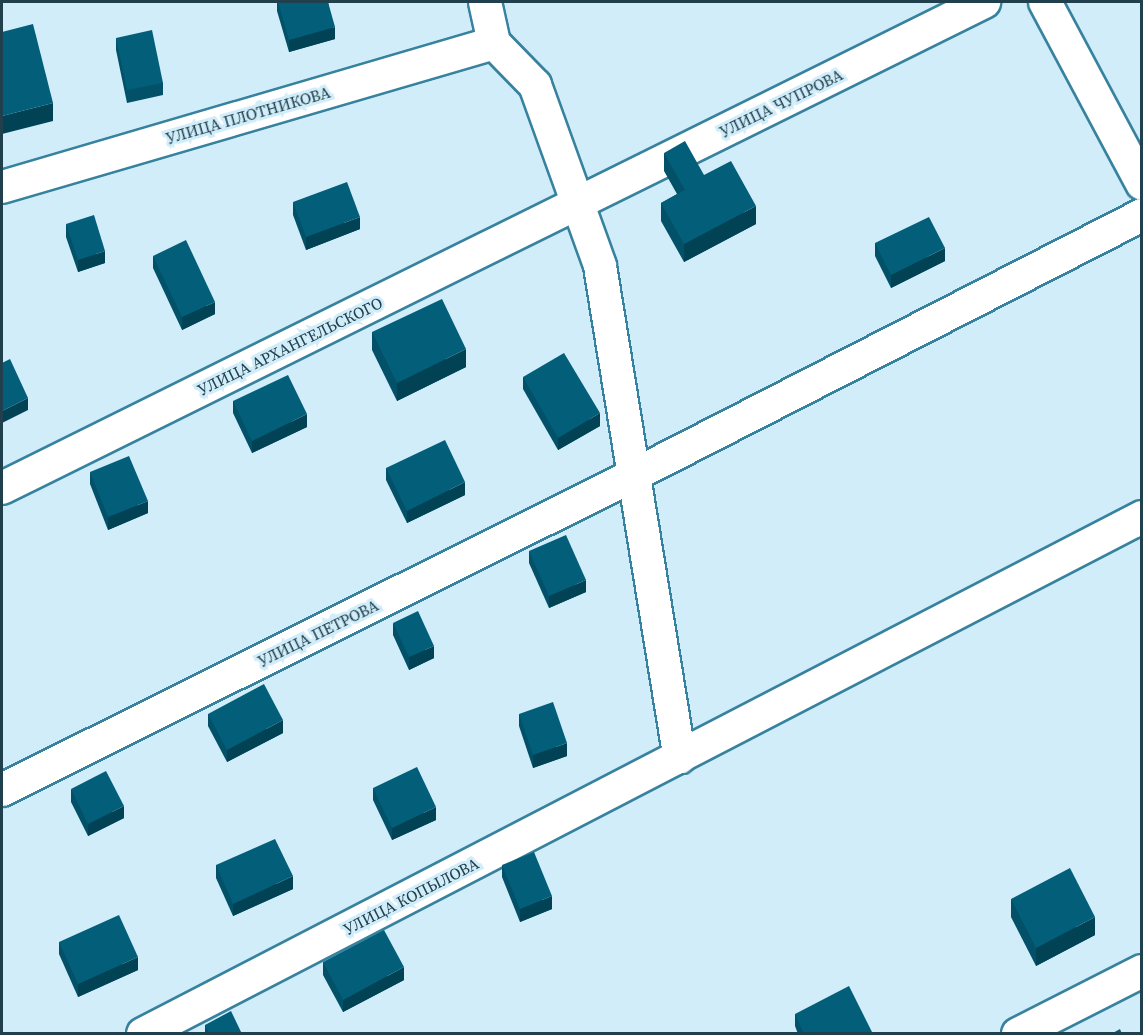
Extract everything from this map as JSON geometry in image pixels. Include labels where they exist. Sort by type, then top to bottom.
[{"type":"street","points":[[485,2],[494,43],[535,85],[600,266],[680,758]]},
{"type":"street","name":"УЛИЦА ЧУПРОВА","points":[[578,204],[984,2]]},
{"type":"street","points":[[1045,2],[1142,184]]},
{"type":"street","name":"УЛИЦА ПЛОТНИКОВА","points":[[2,187],[494,43]]},
{"type":"street","name":"УЛИЦА АРХАНГЕЛЬСКОГО","points":[[2,488],[578,204]]},
{"type":"street","name":"УЛИЦА ПЕТРОВА","points":[[2,790],[634,475],[1142,215]]},
{"type":"street","name":"УЛИЦА КОПЫЛОВА","points":[[143,1034],[1142,517]]},
{"type":"street","points":[[1018,1034],[1142,972]]},
{"type":"building","points":[[278,2],[328,2],[335,27],[289,40]]},
{"type":"building","points":[[33,24],[53,103],[2,116],[2,32]]},
{"type":"building","points":[[152,30],[163,83],[127,90],[116,38]]},
{"type":"building","points":[[685,141],[704,175],[731,161],[756,206],[684,244],[661,203],[685,190],[664,153]]},
{"type":"building","points":[[347,182],[360,217],[306,237],[293,202]]},
{"type":"building","points":[[94,215],[105,251],[78,260],[66,224]]},
{"type":"building","points":[[929,217],[945,248],[891,275],[875,243]]},
{"type":"building","points":[[186,240],[215,302],[182,317],[153,256]]},
{"type":"building","points":[[442,299],[466,349],[397,383],[372,332]]},
{"type":"building","points":[[564,353],[600,413],[558,438],[523,377]]},
{"type":"building","points":[[10,359],[28,398],[2,411],[2,363]]},
{"type":"building","points":[[288,375],[307,414],[252,441],[233,401]]},
{"type":"building","points":[[445,440],[465,482],[407,511],[386,468]]},
{"type":"building","points":[[129,456],[148,501],[108,517],[90,472]]},
{"type":"building","points":[[566,535],[586,580],[549,596],[529,551]]},
{"type":"building","points":[[418,611],[434,646],[409,657],[393,623]]},
{"type":"building","points":[[264,684],[283,720],[227,750],[208,714]]},
{"type":"building","points":[[553,702],[567,743],[533,755],[519,714]]},
{"type":"building","points":[[417,767],[436,807],[392,828],[373,788]]},
{"type":"building","points":[[106,771],[124,806],[88,824],[71,789]]},
{"type":"building","points":[[275,839],[293,876],[233,904],[216,865]]},
{"type":"building","points":[[534,852],[552,896],[520,909],[502,865]]},
{"type":"building","points":[[1070,868],[1095,917],[1036,948],[1011,899]]},
{"type":"building","points":[[119,915],[138,957],[78,984],[59,942]]},
{"type":"building","points":[[384,930],[404,967],[343,1000],[323,962]]},
{"type":"building","points":[[849,986],[873,1034],[804,1034],[795,1014]]},
{"type":"building","points":[[231,1011],[242,1034],[209,1034],[205,1025]]},
{"type":"building","points":[[1120,1029],[1122,1034],[1111,1034]]}]
